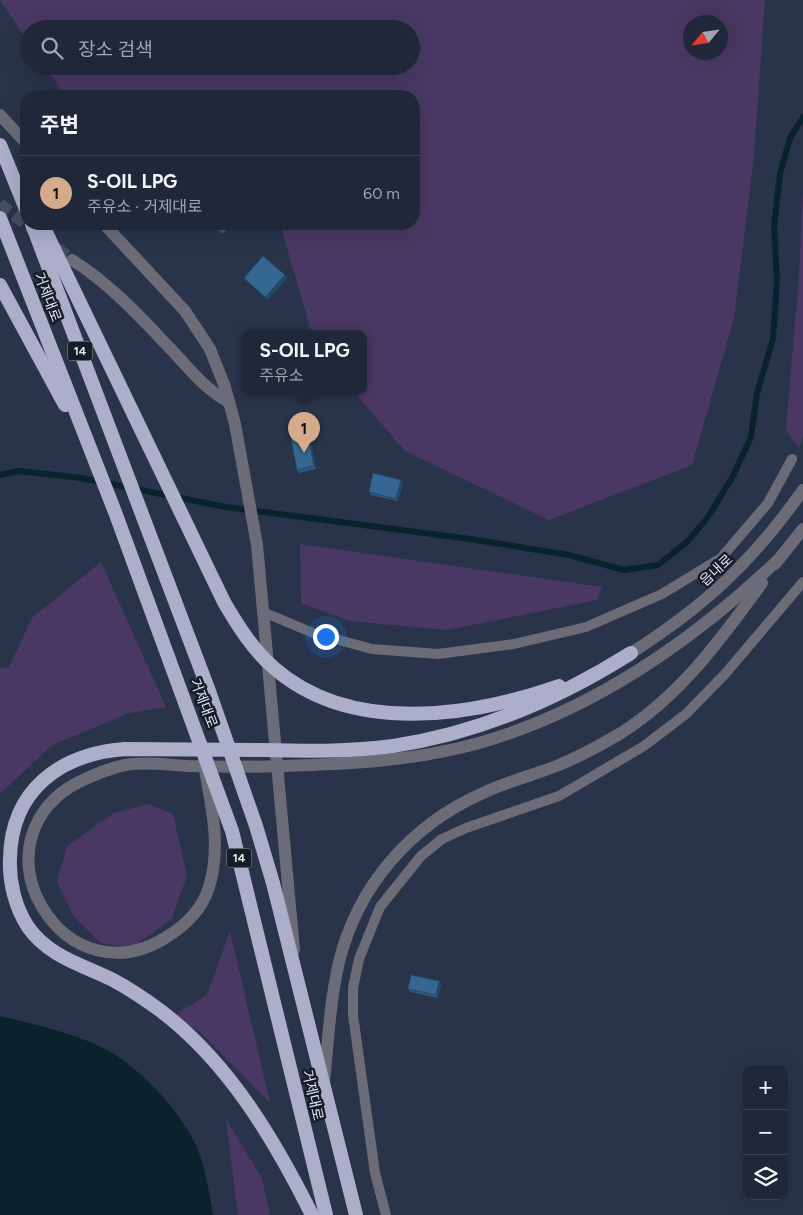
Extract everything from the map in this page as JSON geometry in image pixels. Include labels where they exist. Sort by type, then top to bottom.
[{"type":"highway","points":[[0,137],[20,179]]},
{"type":"highway","points":[[0,145],[20,194]]},
{"type":"highway","name":"거제대로","points":[[0,218],[115,512],[199,738],[234,841],[326,1215]]},
{"type":"highway","name":"거제대로","points":[[34,230],[245,792],[273,883],[356,1215]]},
{"type":"highway","points":[[45,230],[224,602],[242,632],[262,656],[286,678],[310,693],[336,703],[362,709],[415,713],[486,705],[550,689],[577,679],[631,653]]},
{"type":"highway","points":[[0,285],[48,376],[87,443]]},
{"type":"highway","points":[[312,1215],[282,1156],[225,1073],[205,1052],[172,1020],[136,994],[51,950],[28,927],[16,902],[10,869],[11,845],[15,823],[28,796],[50,774],[79,757],[108,750],[308,751],[392,746],[448,735],[475,727],[551,698],[588,680],[631,653]]},
{"type":"street","points":[[0,115],[20,137]]},
{"type":"street","points":[[110,230],[185,312],[210,349],[229,402],[255,534],[264,612],[297,980]]},
{"type":"street","points":[[72,260],[91,272],[164,341],[210,392],[229,402]]},
{"type":"street","name":"읍내로","points":[[631,653],[664,632],[718,589],[755,553],[803,490]]},
{"type":"street","points":[[324,1086],[333,994],[345,942],[352,920],[364,898],[391,859],[408,842],[456,807],[495,788],[576,758],[623,732],[648,714],[698,667],[803,529]]},
{"type":"street","points":[[199,738],[214,819],[216,846],[212,874],[204,899],[185,923],[154,944],[126,954],[100,951],[85,946],[66,934],[43,908],[32,884],[28,857],[30,841],[40,814],[54,798],[66,789],[106,770],[138,764],[218,767],[309,766],[383,760],[448,750],[486,740],[541,720],[596,694],[652,662],[726,608],[779,559]]},
{"type":"lane","points":[[264,612],[313,633],[372,649],[438,654],[514,644],[586,628],[662,594],[721,558],[768,503],[792,459]]},
{"type":"lane","points":[[386,1215],[375,1173],[353,1015],[353,988],[360,959],[380,907],[421,856],[442,839],[466,828],[559,796],[644,746],[686,714],[725,674],[803,582]]},
{"type":"shaded area","points":[[0,0],[765,0],[754,156],[734,318],[692,465],[549,520],[405,451],[357,395],[367,395],[367,330],[311,330],[282,230],[420,230],[420,90],[61,90],[51,75],[420,75],[420,20],[20,20],[20,30]]},
{"type":"shaded area","points":[[803,190],[803,436],[799,448],[786,430],[799,276]]},
{"type":"shaded area","points":[[300,544],[602,587],[597,600],[447,630],[350,621],[301,603]]},
{"type":"shaded area","points":[[101,562],[166,707],[129,713],[52,745],[0,794],[0,668],[9,667],[32,618]]},
{"type":"shaded area","points":[[148,804],[173,814],[187,876],[171,920],[131,948],[101,943],[74,917],[57,882],[67,846],[114,813]]},
{"type":"shaded area","points":[[230,931],[270,1103],[199,1031],[173,1016],[207,995]]},
{"type":"shaded area","points":[[226,1119],[262,1178],[270,1215],[238,1215]]},
{"type":"water","points":[[0,1016],[54,1030],[93,1043],[118,1057],[145,1078],[180,1118],[196,1145],[204,1170],[213,1215],[0,1215]]},
{"type":"building","points":[[263,256],[285,275],[265,297],[244,278]]},
{"type":"building","points":[[307,430],[314,466],[297,470],[290,434]]},
{"type":"building","points":[[373,473],[401,480],[396,499],[369,492]]},
{"type":"building","points":[[411,975],[439,981],[436,995],[408,989]]},
{"type":"waterway","points":[[0,475],[19,471],[81,478],[226,507],[470,539],[569,555],[624,570],[658,565],[687,542],[708,517],[733,476],[751,437],[757,393],[773,339],[777,280],[774,227],[780,174],[790,138],[803,117]]},
{"type":"tunnel","points":[[0,204],[20,220]]},
{"type":"tunnel","points":[[33,230],[72,260]]},
{"type":"place","name":"S-OIL LPG","points":[[304,453]]}]
